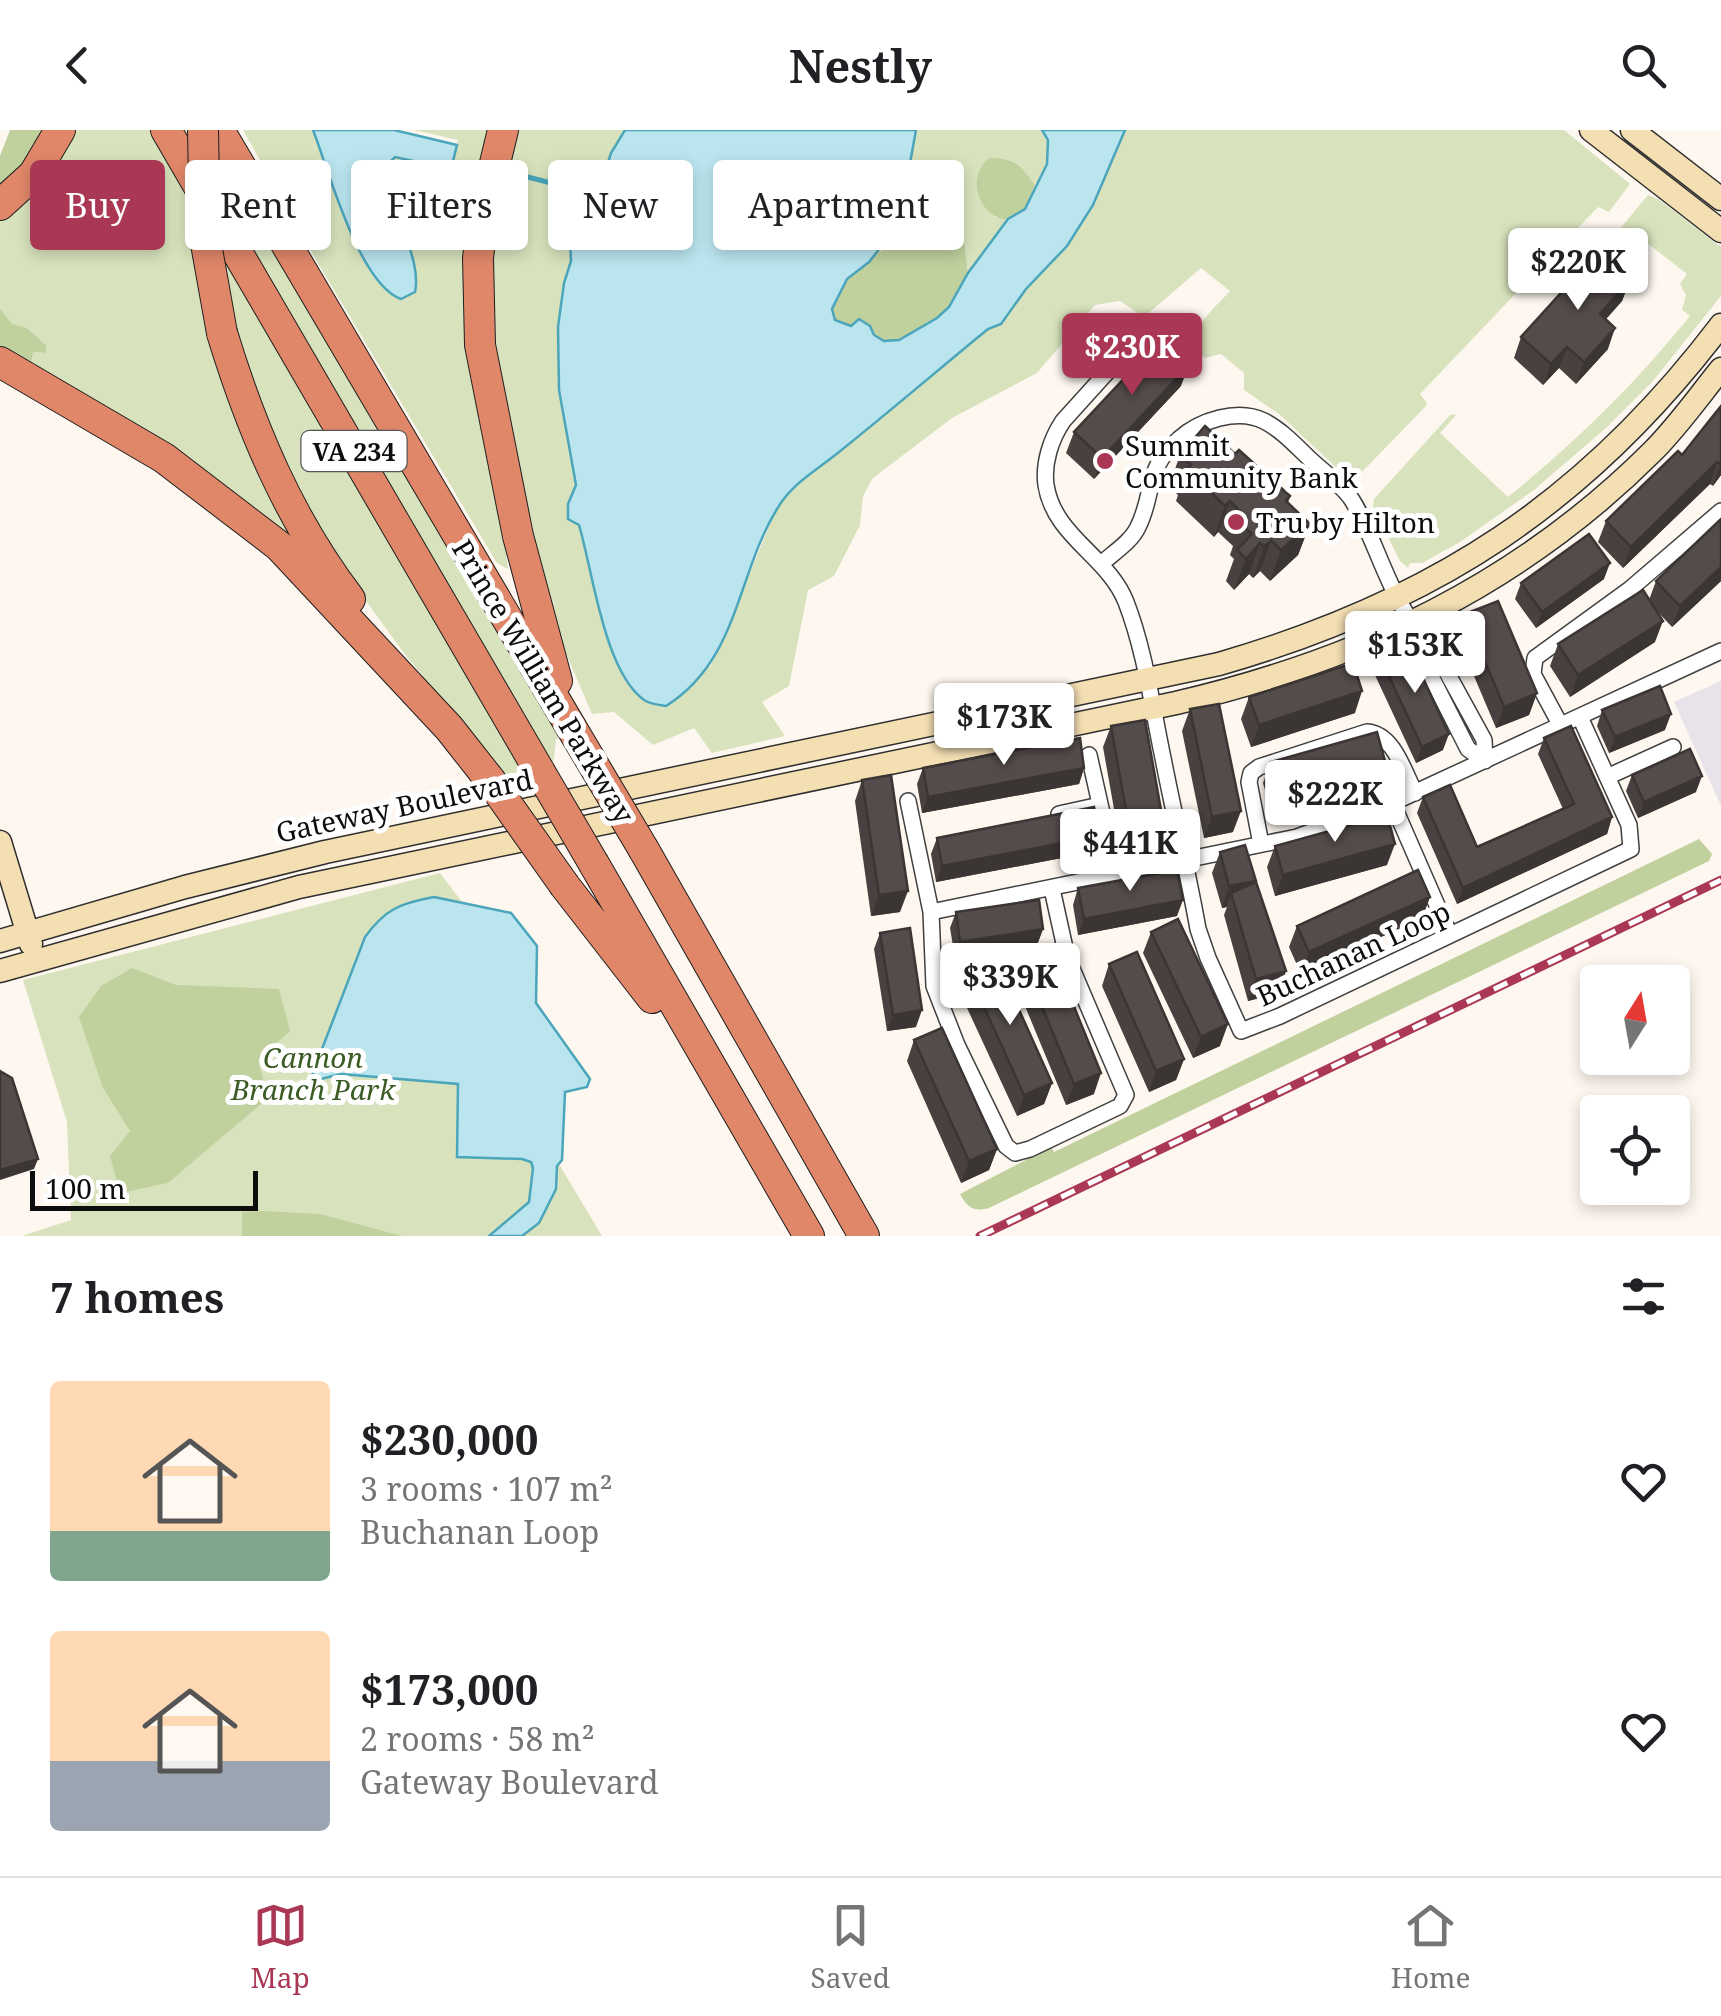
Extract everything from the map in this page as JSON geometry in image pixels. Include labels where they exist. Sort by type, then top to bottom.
[{"type":"highway","points":[[0,206],[34,174],[60,130]]},
{"type":"highway","name":"Prince William Parkway","points":[[166,130],[809,1236]]},
{"type":"highway","points":[[203,130],[205,238],[222,333],[255,435],[306,534],[345,592],[628,965],[756,1144]]},
{"type":"highway","name":"Prince William Parkway","points":[[219,130],[644,850],[858,1227]]},
{"type":"highway","points":[[503,130],[484,209],[478,258],[480,345],[530,590],[571,727]]},
{"type":"highway","points":[[0,362],[164,458],[243,516],[279,546],[449,728]]},
{"type":"street","points":[[1591,130],[1721,231]]},
{"type":"street","points":[[1632,130],[1721,200]]},
{"type":"street","name":"Gateway Boulevard","points":[[0,941],[324,852],[1220,664],[1330,629],[1399,597],[1500,539],[1561,494],[1646,415],[1721,324]]},
{"type":"street","name":"Buchanan Loop","points":[[1147,328],[1063,420],[1052,437],[1046,483],[1062,527],[1120,588],[1128,607],[1198,929],[1242,1031],[1631,848],[1628,825],[1580,718]]},
{"type":"street","name":"Gateway Boulevard","points":[[0,971],[300,886],[1153,708],[1296,671],[1415,626],[1564,529],[1656,448],[1721,369]]},
{"type":"street","points":[[1100,564],[1137,531],[1148,484],[1158,464],[1179,439],[1204,423],[1236,415],[1262,420],[1351,499],[1415,626],[1414,643],[1468,749],[1485,761]]},
{"type":"street","points":[[1562,726],[1534,674],[1535,658],[1630,589],[1721,511]]},
{"type":"street","points":[[931,912],[1296,837],[1415,793],[1721,650]]},
{"type":"street","points":[[1261,844],[1248,782],[1259,767],[1367,732],[1378,733],[1389,742],[1415,793]]},
{"type":"street","points":[[1607,777],[1673,747]]},
{"type":"street","points":[[1089,755],[1116,875]]},
{"type":"street","points":[[908,801],[931,912],[934,986],[957,1045],[1006,1146],[1015,1153],[1120,1106],[1126,1095],[1067,957],[1052,889]]},
{"type":"street","points":[[1392,802],[1450,935]]},
{"type":"street","points":[[1046,817],[1100,805]]},
{"type":"street","points":[[918,845],[936,841]]},
{"type":"street","points":[[0,842],[36,960]]},
{"type":"shaded area","points":[[1721,681],[1721,806],[1674,702]]},
{"type":"green space","points":[[10,130],[48,130],[40,146],[0,191],[0,156]]},
{"type":"green space","points":[[71,130],[152,130],[185,187],[185,250],[222,250],[538,791],[520,796],[404,653],[341,567],[290,531],[289,534],[191,459],[31,366],[33,352],[46,353],[46,345],[27,328],[12,324],[0,308],[0,217],[30,180],[30,250],[165,250],[165,160],[47,160]]},
{"type":"green space","points":[[184,130],[207,130],[225,160],[201,160]]},
{"type":"green space","points":[[243,130],[313,130],[330,160],[260,160]]},
{"type":"green space","points":[[414,130],[487,130],[481,160],[452,160],[458,140]]},
{"type":"green space","points":[[512,130],[625,130],[609,160],[548,160],[548,250],[571,252],[564,283],[576,485],[568,504],[568,519],[579,525],[587,551],[710,667],[777,508],[806,474],[836,455],[988,329],[1001,324],[1026,289],[1067,246],[1093,205],[1125,130],[1564,130],[1630,184],[1609,212],[1598,207],[1420,394],[1426,406],[1359,475],[1357,471],[1341,472],[1279,414],[1244,390],[1244,373],[1221,354],[1205,358],[1198,350],[1197,332],[1230,291],[1201,268],[1144,317],[1120,301],[1095,305],[1037,373],[952,418],[873,478],[863,496],[860,525],[834,576],[808,590],[789,686],[762,702],[785,736],[712,753],[694,728],[653,745],[614,712],[592,714],[565,651],[537,565],[498,398],[487,269],[490,250],[528,250],[528,160],[507,160]]},
{"type":"green space","points":[[916,130],[1042,130],[1048,144],[1047,158],[1035,185],[1016,164],[989,158],[994,217],[1008,219],[968,273],[964,160],[911,160]]},
{"type":"green space","points":[[989,158],[1016,164],[1035,185],[1026,207],[1016,217],[1004,219],[994,215],[979,196],[980,170]]},
{"type":"green space","points":[[331,162],[351,188],[351,250],[398,250],[416,274],[408,250],[476,250],[508,569],[497,563],[311,250],[331,250]]},
{"type":"green space","points":[[1648,195],[1721,247],[1721,296],[1653,381],[1606,428],[1534,490],[1460,542],[1422,563],[1410,563],[1408,568],[1400,561],[1373,507],[1374,499],[1450,415],[1457,414],[1440,433],[1508,497],[1604,411],[1690,316],[1682,310],[1686,295],[1680,284],[1687,274],[1633,232],[1627,239],[1619,230]]},
{"type":"green space","points":[[964,238],[968,273],[949,307],[937,318],[898,340],[884,341],[835,319],[832,309],[844,283],[880,252],[964,250]]},
{"type":"green space","points":[[254,250],[277,250],[561,734],[556,740],[553,764]]},
{"type":"green space","points":[[0,308],[12,324],[27,328],[46,345],[46,353],[33,352],[31,366],[0,347]]},
{"type":"green space","points":[[1699,839],[1712,854],[1709,861],[989,1208],[971,1208],[960,1194],[1051,1147],[1054,1152]]},
{"type":"green space","name":"Cannon Branch Park","points":[[440,873],[472,915],[465,1007],[602,1236],[22,1236],[71,1220],[67,1122],[23,980]]},
{"type":"green space","points":[[132,968],[176,985],[279,989],[290,1031],[258,1060],[268,1098],[168,1183],[120,1193],[110,1156],[130,1131],[103,1088],[79,1017],[101,986]]},
{"type":"green space","points":[[242,1212],[320,1214],[402,1236],[242,1236]]},
{"type":"water","points":[[313,130],[394,130],[457,145],[453,160],[351,160],[351,233],[331,180],[331,160],[324,160]]},
{"type":"water","points":[[625,130],[916,130],[911,160],[713,160],[713,250],[878,250],[847,279],[832,309],[835,320],[851,326],[859,319],[884,341],[899,340],[949,307],[968,273],[1008,219],[1025,209],[1047,164],[1048,140],[1042,130],[1125,130],[1093,205],[1067,246],[1026,289],[1001,324],[988,329],[805,477],[783,500],[763,535],[722,641],[690,687],[666,706],[644,700],[619,667],[602,619],[579,525],[568,519],[568,504],[576,485],[559,390],[558,327],[570,250],[693,250],[693,160],[609,160]]},
{"type":"water","points":[[359,250],[410,250],[415,292],[401,299],[372,272]]},
{"type":"water","points":[[434,897],[511,913],[537,946],[536,1003],[590,1079],[587,1087],[565,1092],[562,1160],[557,1166],[556,1189],[539,1223],[522,1236],[489,1236],[529,1202],[531,1162],[457,1157],[458,1084],[341,1074],[313,1081],[365,937],[395,909]]},
{"type":"building","points":[[1598,252],[1630,280],[1600,314],[1615,328],[1584,362],[1567,347],[1551,364],[1521,337]]},
{"type":"building","points":[[1161,339],[1189,365],[1102,458],[1074,432]]},
{"type":"building","points":[[1721,406],[1721,464],[1717,462],[1631,547],[1606,521],[1678,451],[1682,455]]},
{"type":"building","points":[[1205,426],[1235,454],[1239,450],[1290,496],[1286,501],[1310,524],[1281,550],[1271,540],[1264,547],[1260,543],[1246,559],[1237,550],[1252,534],[1241,524],[1247,518],[1230,501],[1225,506],[1187,470],[1191,465],[1180,455]]},
{"type":"building","points":[[1721,519],[1721,567],[1680,606],[1656,581]]},
{"type":"building","points":[[1589,534],[1610,563],[1542,612],[1521,583]]},
{"type":"building","points":[[1643,590],[1663,621],[1578,675],[1558,644]]},
{"type":"building","points":[[1498,601],[1537,693],[1504,707],[1465,614]]},
{"type":"building","points":[[1407,644],[1449,734],[1422,747],[1380,657]]},
{"type":"building","points":[[1353,663],[1362,691],[1259,725],[1249,697]]},
{"type":"building","points":[[1660,686],[1671,714],[1615,737],[1602,710]]},
{"type":"building","points":[[1219,704],[1241,811],[1212,817],[1190,709]]},
{"type":"building","points":[[1145,720],[1164,827],[1137,832],[1134,815],[1127,816],[1111,726]]},
{"type":"building","points":[[1571,726],[1612,817],[1463,888],[1423,797],[1450,785],[1477,847],[1574,804],[1544,738]]},
{"type":"building","points":[[1377,732],[1385,761],[1279,790],[1271,762]]},
{"type":"building","points":[[1080,738],[1084,768],[928,797],[923,768]]},
{"type":"building","points":[[1690,749],[1702,776],[1644,802],[1632,775]]},
{"type":"building","points":[[891,775],[908,891],[879,895],[862,780]]},
{"type":"building","points":[[1094,807],[1099,836],[942,866],[937,838]]},
{"type":"building","points":[[1387,815],[1395,844],[1283,875],[1275,846]]},
{"type":"building","points":[[1245,845],[1256,881],[1229,886],[1220,852]]},
{"type":"building","points":[[1177,870],[1183,900],[1084,919],[1078,888]]},
{"type":"building","points":[[1418,870],[1430,897],[1309,952],[1297,926]]},
{"type":"building","points":[[1256,882],[1286,971],[1256,979],[1231,893]]},
{"type":"building","points":[[1039,900],[1043,929],[960,942],[956,912]]},
{"type":"building","points":[[1178,919],[1228,1024],[1201,1037],[1151,932]]},
{"type":"building","points":[[910,928],[922,1010],[893,1015],[880,933]]},
{"type":"building","points":[[1051,950],[1101,1073],[1074,1084],[1023,961]]},
{"type":"building","points":[[1137,952],[1184,1059],[1156,1071],[1109,964]]},
{"type":"building","points":[[997,961],[1052,1083],[1024,1095],[969,974]]},
{"type":"building","points":[[942,1028],[997,1149],[969,1161],[914,1040]]},
{"type":"building","points":[[0,1071],[12,1078],[38,1159],[0,1170]]},
{"type":"waterway","points":[[528,177],[548,182]]},
{"type":"railway","points":[[980,1236],[1721,880]]},
{"type":"place","name":"Summit Community Bank","points":[[1105,461]]},
{"type":"place","name":"Tru by Hilton","points":[[1236,522]]}]
